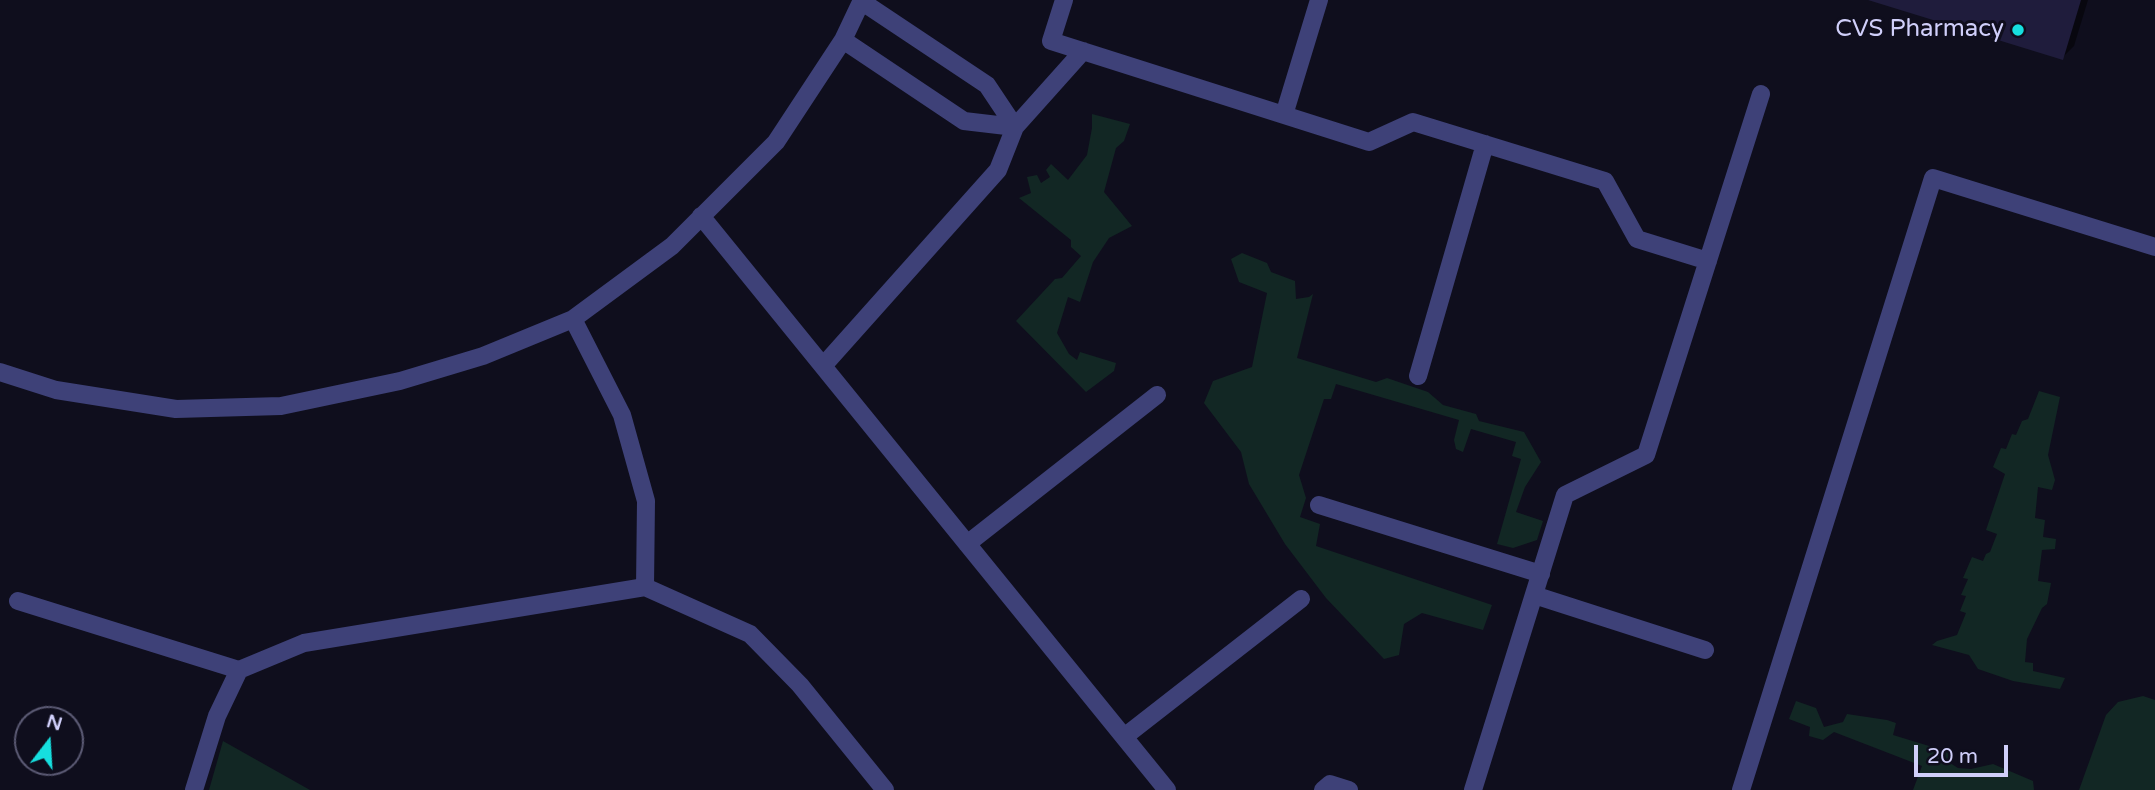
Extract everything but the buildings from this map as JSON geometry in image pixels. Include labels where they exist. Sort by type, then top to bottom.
[{"type":"street","points":[[1064,0],[1051,41],[1369,142],[1413,122],[1605,181],[1637,239],[1708,261]]},
{"type":"street","points":[[1284,115],[1319,0]]},
{"type":"street","points":[[0,372],[56,390],[176,408],[281,406],[400,382],[483,356],[573,319],[672,246],[775,142],[844,40],[862,1],[987,85],[1016,127]]},
{"type":"street","points":[[844,40],[964,121],[1016,127]]},
{"type":"street","points":[[823,366],[998,170],[1016,127],[1083,51]]},
{"type":"street","points":[[1473,790],[1565,495],[1646,455],[1761,94]]},
{"type":"street","points":[[1418,376],[1485,144]]},
{"type":"street","points":[[1741,790],[1933,178],[2155,247]]},
{"type":"street","points":[[701,216],[1167,790]]},
{"type":"street","points":[[573,319],[622,415],[646,501],[645,587]]},
{"type":"street","points":[[967,544],[1157,395]]},
{"type":"street","points":[[1319,505],[1541,574]]},
{"type":"street","points":[[18,601],[239,670],[304,643],[645,587],[750,634],[800,685],[885,790]]},
{"type":"street","points":[[1534,595],[1705,650]]},
{"type":"street","points":[[1124,737],[1301,599]]},
{"type":"street","points":[[194,790],[217,716],[239,670]]},
{"type":"street","points":[[1323,790],[1330,784],[1349,790]]},
{"type":"green space","points":[[1092,114],[1130,124],[1124,141],[1116,148],[1104,192],[1132,226],[1109,238],[1093,262],[1080,302],[1068,297],[1057,333],[1069,354],[1077,360],[1080,352],[1116,363],[1114,371],[1086,392],[1016,321],[1055,279],[1062,278],[1081,256],[1071,247],[1071,240],[1019,198],[1031,193],[1027,177],[1037,175],[1041,183],[1050,177],[1046,170],[1051,164],[1068,180],[1087,155]]},
{"type":"green space","points":[[1242,253],[1267,263],[1271,272],[1295,281],[1296,299],[1313,294],[1297,358],[1376,382],[1387,378],[1428,392],[1443,405],[1476,414],[1479,421],[1524,432],[1541,462],[1525,487],[1516,512],[1543,521],[1537,540],[1513,548],[1497,544],[1521,459],[1512,456],[1516,442],[1471,429],[1463,452],[1456,449],[1454,440],[1459,420],[1336,384],[1331,399],[1324,399],[1299,475],[1306,498],[1300,517],[1320,524],[1316,546],[1492,605],[1483,630],[1422,613],[1404,624],[1399,655],[1384,659],[1326,598],[1285,544],[1249,484],[1241,452],[1204,403],[1213,381],[1252,367],[1267,293],[1239,282],[1231,259]]},
{"type":"green space","points":[[2039,391],[2060,397],[2048,455],[2055,480],[2052,490],[2038,487],[2035,518],[2045,520],[2043,537],[2056,539],[2055,549],[2042,550],[2038,581],[2051,583],[2047,604],[2042,608],[2027,639],[2025,662],[2033,663],[2033,671],[2065,678],[2060,689],[2013,681],[1978,669],[1969,655],[1932,645],[1957,635],[1966,613],[1960,611],[1966,596],[1961,595],[1968,579],[1963,578],[1972,557],[1983,561],[1997,534],[1986,530],[2005,474],[1993,467],[2001,448],[2006,449],[2012,434],[2016,435],[2022,421],[2028,419]]},
{"type":"green space","points":[[2143,696],[2155,700],[2155,790],[2079,790],[2106,715],[2118,702]]},
{"type":"green space","points":[[1796,701],[1816,708],[1824,727],[1843,722],[1847,714],[1887,720],[1896,723],[1893,735],[1952,753],[1950,763],[1958,768],[1971,769],[1993,764],[2033,781],[2034,790],[1913,790],[1922,766],[1834,732],[1823,740],[1809,736],[1810,727],[1789,719]]},
{"type":"green space","points":[[223,741],[310,790],[209,790]]},
{"type":"place","name":"CVS Pharmacy","points":[[2018,30]]}]
